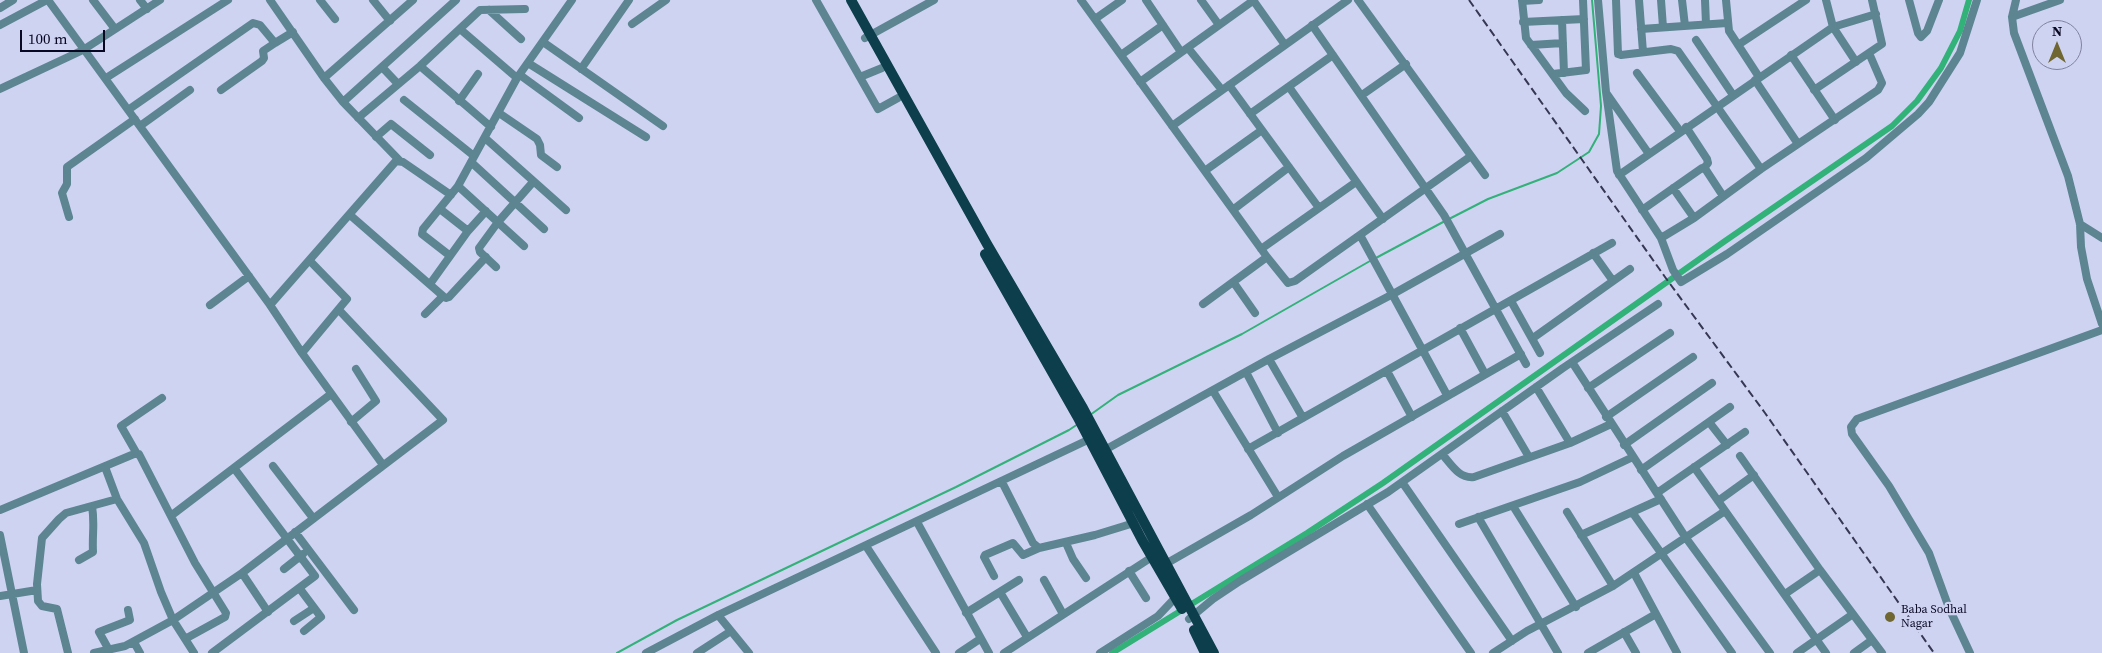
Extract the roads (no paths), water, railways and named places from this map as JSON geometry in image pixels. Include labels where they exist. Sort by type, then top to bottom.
[{"type":"main road","points":[[844,0],[868,36],[1081,413],[1179,599],[1214,653]]},
{"type":"main road","points":[[851,0],[882,68],[1011,302],[1081,413]]},
{"type":"main road","points":[[1102,452],[1134,523],[1152,557],[1162,566]]},
{"type":"main road","points":[[1190,616],[1206,653]]},
{"type":"street","points":[[0,8],[13,0]]},
{"type":"street","points":[[0,25],[47,0],[106,78],[383,465]]},
{"type":"street","points":[[93,0],[115,29]]},
{"type":"street","points":[[140,0],[147,9]]},
{"type":"street","points":[[0,89],[84,50],[160,0]]},
{"type":"street","points":[[106,78],[228,0]]},
{"type":"street","points":[[270,0],[343,102],[400,161],[451,195]]},
{"type":"street","points":[[320,0],[335,19]]},
{"type":"street","points":[[373,0],[390,21]]},
{"type":"street","points":[[324,78],[413,0]]},
{"type":"street","points":[[343,102],[456,0]]},
{"type":"street","points":[[481,0],[485,10],[521,39]]},
{"type":"street","points":[[449,255],[421,232],[458,186],[519,76],[572,0]]},
{"type":"street","points":[[581,69],[630,0]]},
{"type":"street","points":[[632,24],[666,0]]},
{"type":"street","points":[[816,0],[878,109],[898,98]]},
{"type":"street","points":[[868,36],[934,0]]},
{"type":"street","points":[[1082,0],[1261,249],[1288,283],[1383,219],[1470,156]]},
{"type":"street","points":[[1095,19],[1122,0]]},
{"type":"street","points":[[1146,0],[1163,25],[1222,90]]},
{"type":"street","points":[[1201,0],[1219,25]]},
{"type":"street","points":[[1140,82],[1253,0],[1285,45]]},
{"type":"street","points":[[1172,126],[1348,0]]},
{"type":"street","points":[[1358,0],[1485,175]]},
{"type":"street","points":[[1539,0],[1522,0],[1526,38],[1566,93],[1584,111]]},
{"type":"street","points":[[1553,74],[1586,70],[1583,0]]},
{"type":"street","points":[[1598,0],[1606,92],[1619,175],[1661,238],[1673,270],[1681,282],[1727,254],[1866,158],[1914,118],[1929,102],[1960,53],[1977,0]]},
{"type":"street","points":[[1616,0],[1618,54],[1671,49],[1678,51],[1761,169]]},
{"type":"street","points":[[1639,0],[1643,52]]},
{"type":"street","points":[[1661,0],[1664,27]]},
{"type":"street","points":[[1682,0],[1685,26]]},
{"type":"street","points":[[1705,0],[1706,24]]},
{"type":"street","points":[[1726,0],[1727,23],[1730,35],[1798,144]]},
{"type":"street","points":[[1738,45],[1806,0]]},
{"type":"street","points":[[1826,0],[1834,27],[1856,62]]},
{"type":"street","points":[[1814,90],[1880,46],[1882,41],[1872,0]]},
{"type":"street","points":[[1910,0],[1918,33],[1921,37],[1927,31],[1939,0]]},
{"type":"street","points":[[2016,0],[2012,17],[2014,33],[2068,176],[2080,224],[2084,262],[2102,324]]},
{"type":"street","points":[[2012,17],[2060,0]]},
{"type":"street","points":[[358,118],[420,66],[460,29],[485,10],[524,9]]},
{"type":"street","points":[[1619,175],[1683,129],[1834,27],[1876,14]]},
{"type":"street","points":[[1523,22],[1584,19]]},
{"type":"street","points":[[1562,20],[1564,73]]},
{"type":"street","points":[[128,110],[253,23],[260,25],[275,43]]},
{"type":"street","points":[[1641,28],[1727,23]]},
{"type":"street","points":[[1121,55],[1163,25]]},
{"type":"street","points":[[1312,25],[1450,224],[1526,364]]},
{"type":"street","points":[[460,29],[519,76],[579,118]]},
{"type":"street","points":[[221,90],[262,61],[263,50],[294,32]]},
{"type":"street","points":[[1696,40],[1733,95]]},
{"type":"street","points":[[543,42],[663,126]]},
{"type":"street","points":[[1531,45],[1563,43]]},
{"type":"street","points":[[1661,238],[1694,218],[1882,85],[1868,53]]},
{"type":"street","points":[[1250,114],[1333,55]]},
{"type":"street","points":[[1791,55],[1835,120]]},
{"type":"street","points":[[528,64],[646,137]]},
{"type":"street","points":[[1362,96],[1406,64]]},
{"type":"street","points":[[382,66],[398,84]]},
{"type":"street","points":[[420,66],[491,127]]},
{"type":"street","points":[[860,78],[882,68]]},
{"type":"street","points":[[1638,73],[1707,159],[1708,163],[1704,168],[1700,168],[1642,210]]},
{"type":"street","points":[[459,101],[478,74]]},
{"type":"street","points":[[1229,85],[1319,208]]},
{"type":"street","points":[[1289,87],[1383,219]]},
{"type":"street","points":[[69,217],[62,192],[68,184],[67,167],[190,90]]},
{"type":"street","points":[[1606,92],[1649,154]]},
{"type":"street","points":[[404,100],[473,159],[515,203],[544,229]]},
{"type":"street","points":[[499,113],[537,139],[541,155],[556,167]]},
{"type":"street","points":[[376,137],[391,124],[430,155]]},
{"type":"street","points":[[1206,170],[1262,130]]},
{"type":"street","points":[[485,138],[566,210]]},
{"type":"street","points":[[270,305],[394,162],[400,161]]},
{"type":"street","points":[[1234,209],[1289,167]]},
{"type":"street","points":[[1704,168],[1723,196]]},
{"type":"street","points":[[496,266],[480,252],[479,248],[498,222],[533,182]]},
{"type":"street","points":[[1261,249],[1356,182]]},
{"type":"street","points":[[458,186],[524,246]]},
{"type":"street","points":[[1673,188],[1694,218]]},
{"type":"street","points":[[440,209],[468,230]]},
{"type":"street","points":[[430,284],[468,230],[486,212]]},
{"type":"street","points":[[350,215],[446,298],[450,297],[486,257]]},
{"type":"street","points":[[2080,224],[2102,238]]},
{"type":"street","points":[[1102,452],[1500,234]]},
{"type":"street","points":[[1360,235],[1447,395]]},
{"type":"street","points":[[1248,450],[1612,243]]},
{"type":"street","points":[[1594,253],[1613,281]]},
{"type":"street","points":[[1203,304],[1267,257]]},
{"type":"street","points":[[302,354],[347,299],[310,261]]},
{"type":"street","points":[[1533,338],[1630,269]]},
{"type":"street","points":[[210,305],[249,276]]},
{"type":"street","points":[[1234,282],[1255,313]]},
{"type":"street","points":[[425,314],[443,296]]},
{"type":"street","points":[[1511,301],[1540,353]]},
{"type":"street","points":[[1190,616],[1240,581],[1402,482],[1536,387],[1658,304]]},
{"type":"street","points":[[128,610],[130,620],[99,632],[101,652],[131,644],[173,620],[212,592],[242,574],[442,420],[339,310]]},
{"type":"street","points":[[1460,328],[1485,374]]},
{"type":"street","points":[[1970,653],[1949,608],[1929,552],[1889,486],[1852,434],[1850,427],[1857,419],[2102,330]]},
{"type":"street","points":[[1588,388],[1670,333]]},
{"type":"street","points":[[1162,566],[1219,534],[1336,460],[1521,354]]},
{"type":"street","points":[[1442,454],[1461,476],[1467,478],[1570,443],[1608,420],[1693,357]]},
{"type":"street","points":[[1270,359],[1303,418]]},
{"type":"street","points":[[1572,362],[1686,538],[1770,653]]},
{"type":"street","points":[[351,422],[376,401],[356,369]]},
{"type":"street","points":[[1387,371],[1412,417]]},
{"type":"street","points":[[1246,372],[1278,433]]},
{"type":"street","points":[[1624,445],[1712,383]]},
{"type":"street","points":[[1536,387],[1570,443]]},
{"type":"street","points":[[1213,391],[1278,497]]},
{"type":"street","points":[[172,515],[331,394]]},
{"type":"street","points":[[162,398],[122,426],[226,616],[185,638]]},
{"type":"street","points":[[1641,470],[1730,407]]},
{"type":"street","points":[[1502,411],[1529,457]]},
{"type":"street","points":[[1710,422],[1727,445]]},
{"type":"street","points":[[1581,535],[1632,512],[1659,496],[1694,467],[1745,432]]},
{"type":"street","points":[[646,653],[718,615],[1094,437]]},
{"type":"street","points":[[0,510],[137,454]]},
{"type":"street","points":[[1740,456],[1820,570],[1882,653]]},
{"type":"street","points":[[1459,524],[1580,482],[1633,457]]},
{"type":"street","points":[[273,466],[314,518]]},
{"type":"street","points":[[105,467],[117,499],[142,538],[173,620],[194,653]]},
{"type":"street","points":[[1694,467],[1826,653]]},
{"type":"street","points":[[212,653],[315,576],[234,468]]},
{"type":"street","points":[[1718,501],[1754,475]]},
{"type":"street","points":[[1002,482],[1033,543],[1039,548]]},
{"type":"street","points":[[1402,482],[1512,641]]},
{"type":"street","points":[[68,653],[57,609],[40,605],[37,590],[42,538],[66,513],[117,499]]},
{"type":"street","points":[[1367,504],[1471,653]]},
{"type":"street","points":[[79,560],[93,552],[91,541],[95,523],[92,506]]},
{"type":"street","points":[[1513,506],[1576,607]]},
{"type":"street","points":[[1493,653],[1541,624],[1613,586],[1662,555],[1725,511]]},
{"type":"street","points":[[1567,512],[1613,586]]},
{"type":"street","points":[[1632,512],[1732,653]]},
{"type":"street","points":[[1478,517],[1558,653]]},
{"type":"street","points":[[917,522],[989,653]]},
{"type":"street","points":[[994,576],[984,557],[985,555],[1013,543],[1023,555],[1039,548],[1066,543],[1134,523]]},
{"type":"street","points":[[295,532],[354,610]]},
{"type":"street","points":[[0,535],[24,653]]},
{"type":"street","points":[[1066,543],[1072,559],[1086,578]]},
{"type":"street","points":[[866,546],[936,653]]},
{"type":"street","points":[[284,569],[308,549]]},
{"type":"street","points":[[1004,653],[1152,557]]},
{"type":"street","points":[[1785,594],[1820,570]]},
{"type":"street","points":[[1129,571],[1146,598]]},
{"type":"street","points":[[1634,573],[1677,653]]},
{"type":"street","points":[[242,574],[268,612]]},
{"type":"street","points":[[966,613],[1019,580]]},
{"type":"street","points":[[1044,580],[1063,614]]},
{"type":"street","points":[[300,589],[321,618],[304,631]]},
{"type":"street","points":[[0,596],[37,590]]},
{"type":"street","points":[[1000,592],[1027,638]]},
{"type":"street","points":[[1100,653],[1158,616],[1179,599]]},
{"type":"street","points":[[294,621],[314,608]]},
{"type":"street","points":[[1588,653],[1656,614]]},
{"type":"street","points":[[1799,652],[1854,614]]},
{"type":"street","points":[[718,615],[749,653]]},
{"type":"street","points":[[697,653],[731,631]]},
{"type":"street","points":[[1624,632],[1636,653]]},
{"type":"street","points":[[959,653],[980,639]]},
{"type":"street","points":[[1854,653],[1872,640]]},
{"type":"street","points":[[131,644],[135,644],[140,653]]},
{"type":"waterway","points":[[1449,219],[1488,199],[1557,173],[1589,152],[1599,134],[1601,106],[1592,0]]},
{"type":"waterway","points":[[1112,653],[1307,533],[1383,483],[1725,241],[1892,126],[1917,101],[1941,68],[1960,31],[1969,0]]},
{"type":"waterway","points":[[1374,259],[1445,221]]},
{"type":"waterway","points":[[1090,415],[1118,395],[1242,334],[1370,261]]},
{"type":"waterway","points":[[617,653],[677,620],[956,487],[1078,424]]},
{"type":"railway","points":[[1469,0],[1665,277],[1765,413],[1934,653]]},
{"type":"place","name":"Baba Sodhal Nagar","points":[[1890,617]]}]
